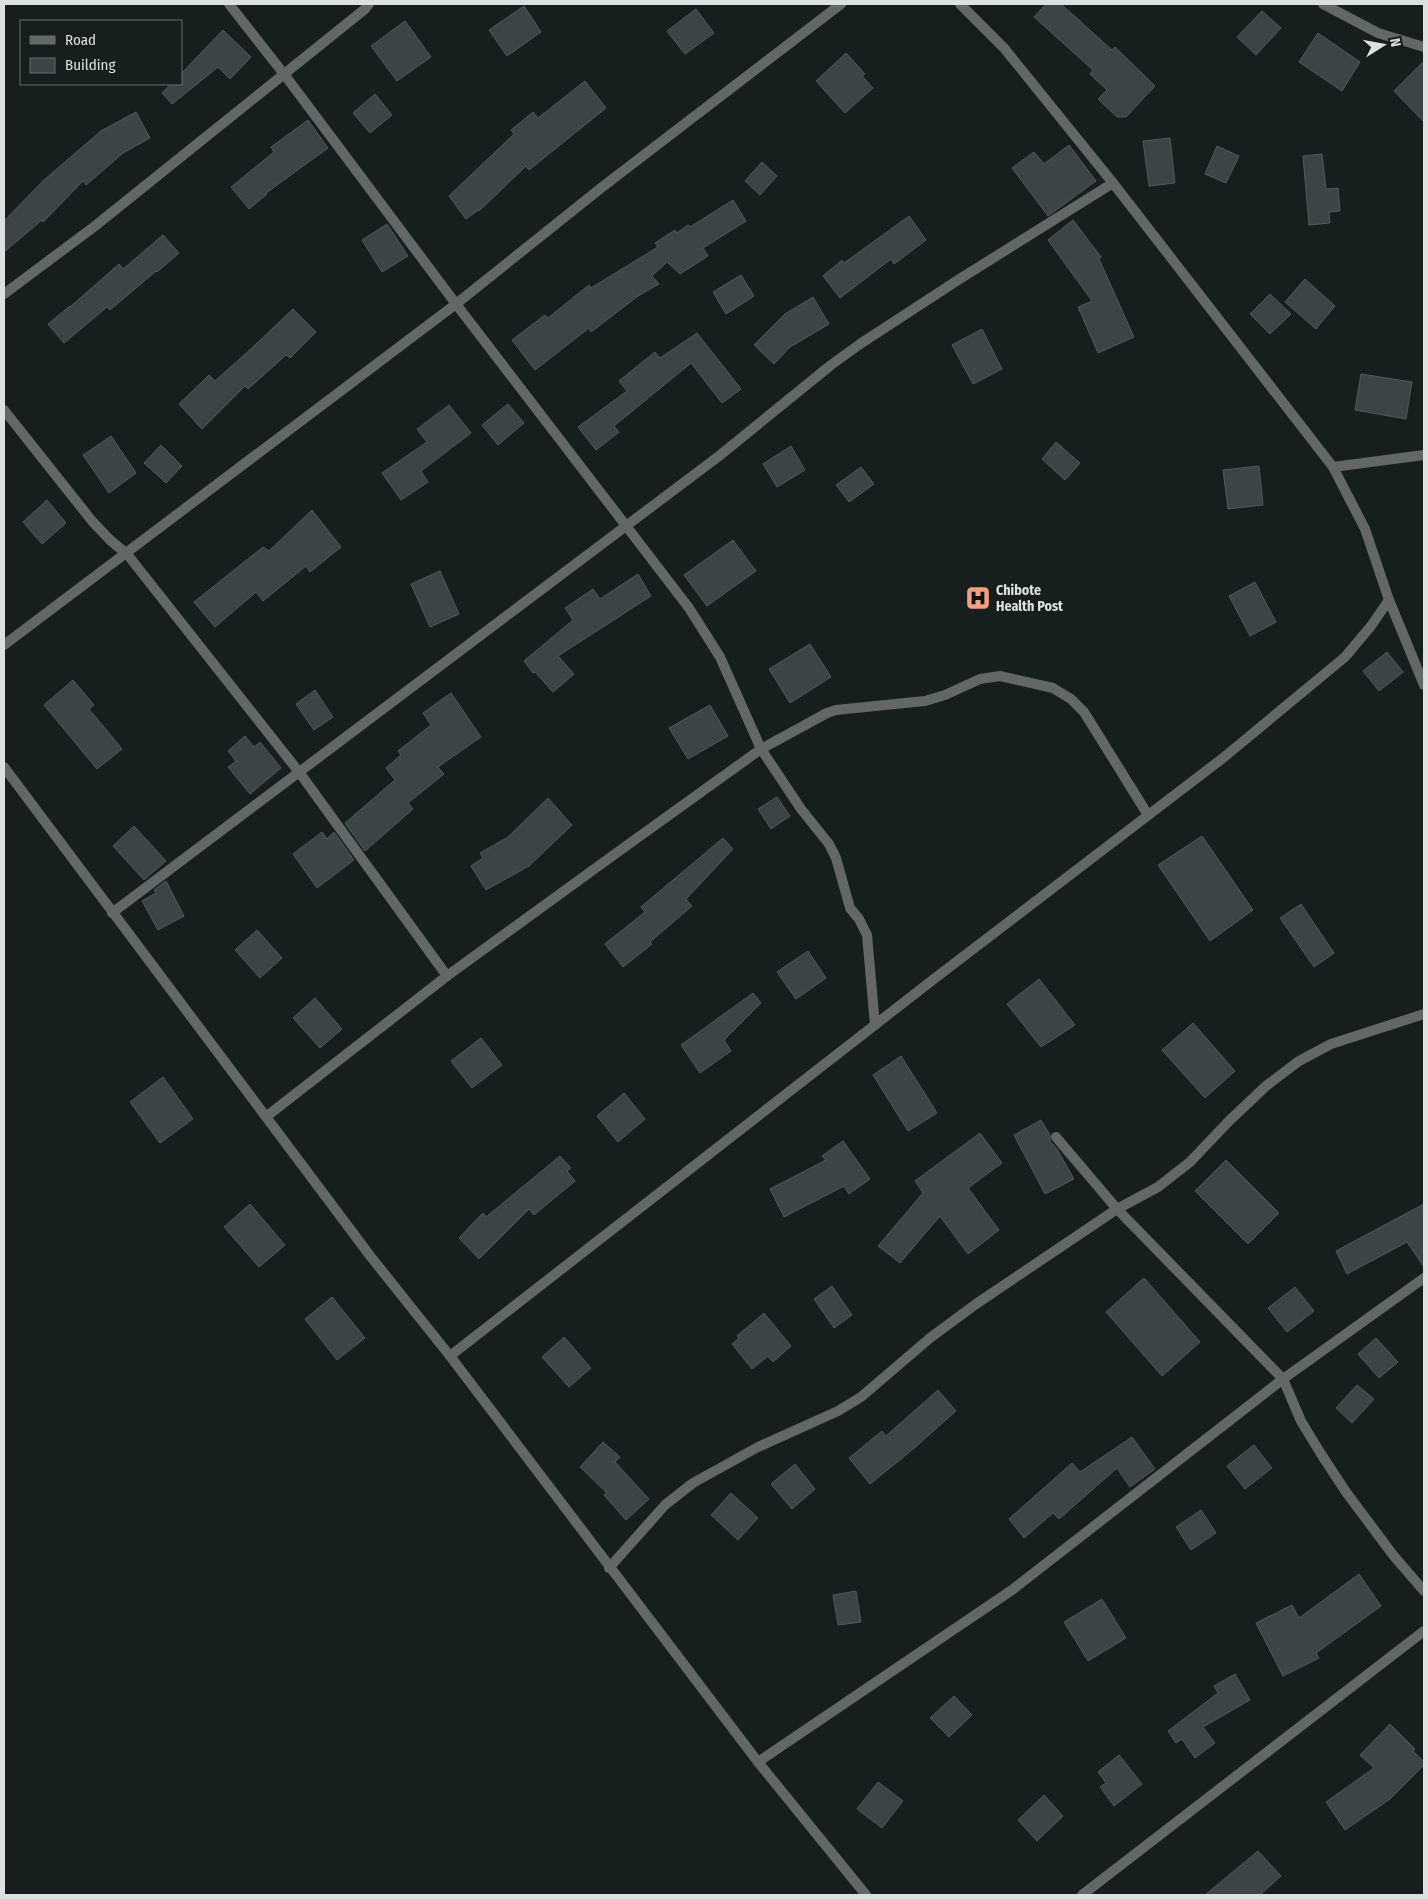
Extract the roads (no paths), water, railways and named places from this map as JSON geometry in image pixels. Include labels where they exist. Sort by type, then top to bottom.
[{"type":"street","points":[[228,4],[284,74],[456,304],[689,608],[720,657],[761,749],[801,809],[829,844],[836,858],[850,908],[859,919],[867,935],[875,1025]]},
{"type":"street","points":[[4,294],[95,226],[369,4]]},
{"type":"street","points":[[4,645],[456,304],[602,188],[841,4]]},
{"type":"street","points":[[960,4],[1004,48],[1113,183],[1334,467],[1365,529],[1389,600],[1424,685]]},
{"type":"street","points":[[1324,4],[1378,33],[1424,47]]},
{"type":"street","points":[[112,913],[726,451],[831,365],[860,344],[1113,183]]},
{"type":"street","points":[[4,410],[92,522],[126,554],[299,772],[447,976]]},
{"type":"street","points":[[1334,467],[1424,455]]},
{"type":"street","points":[[450,1356],[875,1025],[1223,758],[1345,658],[1389,600]]},
{"type":"street","points":[[267,1116],[447,976],[761,749],[827,713],[836,710],[925,700],[945,695],[980,679],[1000,676],[1053,688],[1071,699],[1084,712],[1148,815]]},
{"type":"street","points":[[4,767],[112,913],[267,1116],[371,1258],[450,1356],[758,1762],[866,1895]]},
{"type":"street","points":[[609,1568],[665,1505],[693,1483],[750,1452],[862,1397],[930,1338],[976,1304],[1117,1209],[1158,1187],[1190,1162],[1253,1098],[1299,1061],[1331,1044],[1424,1014]]},
{"type":"street","points":[[1056,1137],[1117,1209],[1283,1379],[1301,1421],[1321,1454],[1387,1547],[1424,1591]]},
{"type":"street","points":[[758,1762],[1012,1590],[1283,1379],[1424,1278]]},
{"type":"street","points":[[1082,1895],[1424,1631]]},
{"type":"place","name":"Chibote Health Post","points":[[978,598]]}]
